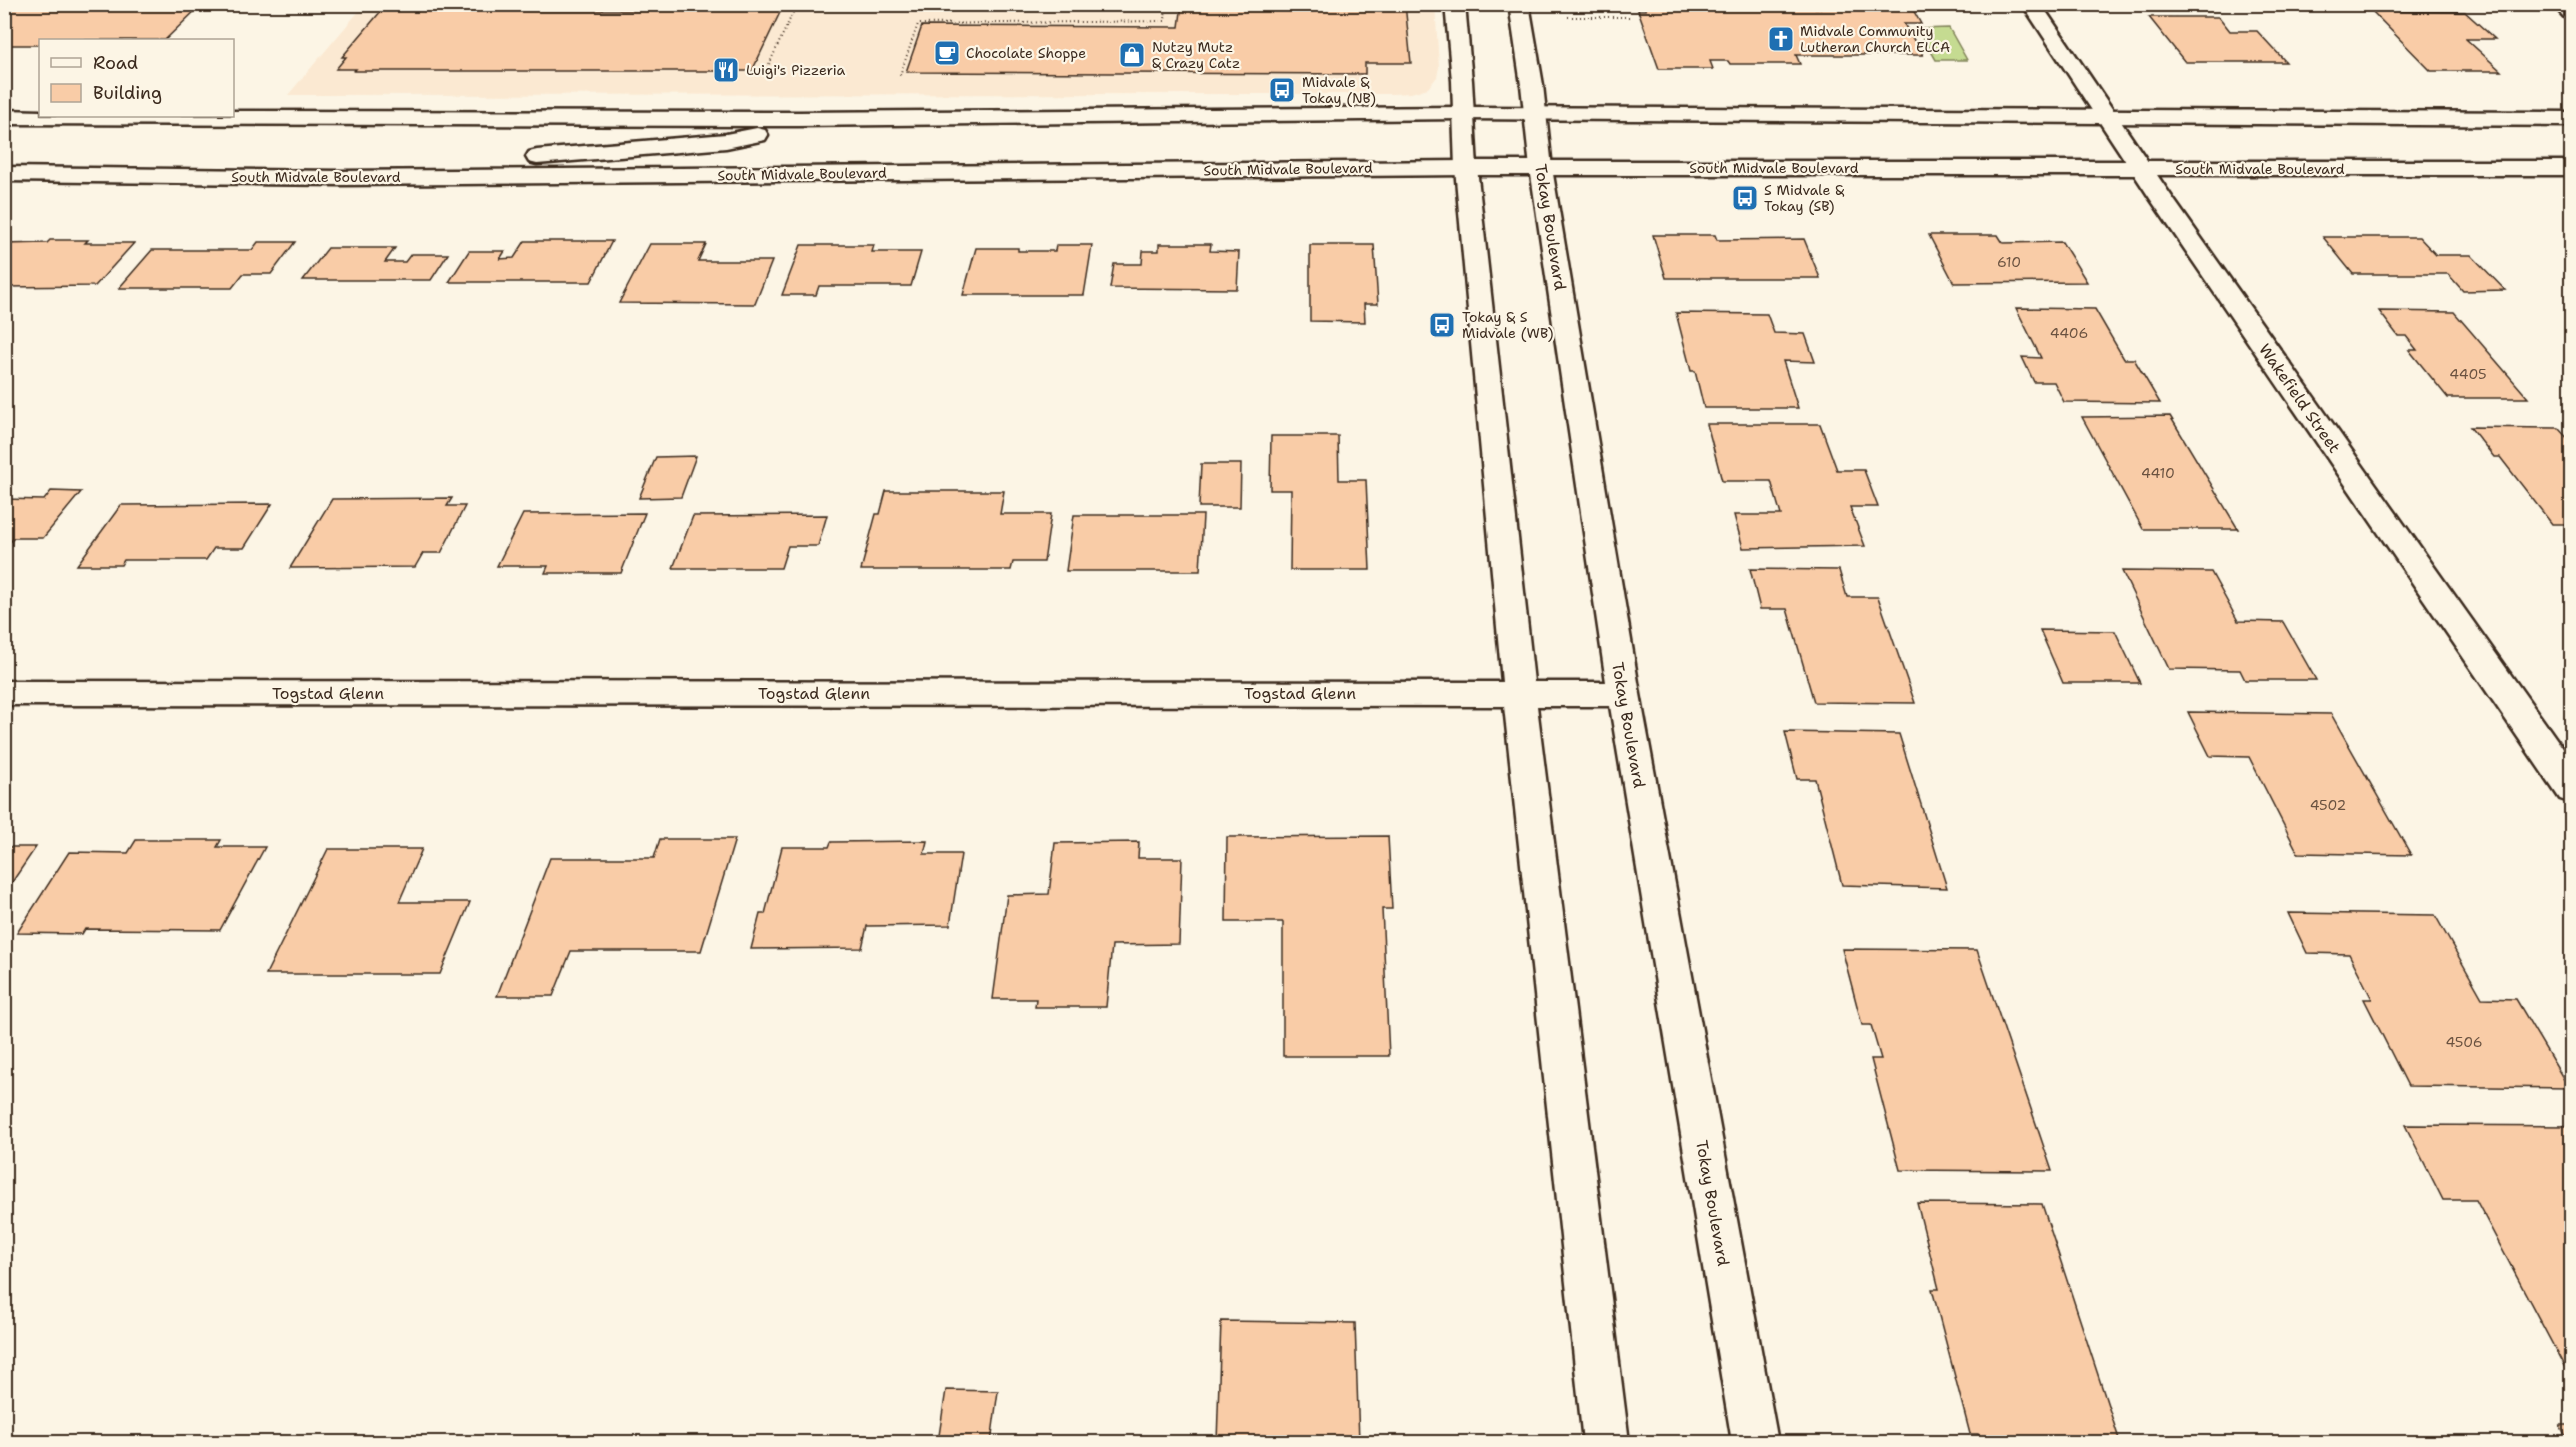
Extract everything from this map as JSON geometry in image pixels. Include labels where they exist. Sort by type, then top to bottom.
[{"type":"main road","points":[[1455,4],[1462,81],[1466,168],[1519,693],[1606,1443]]},
{"type":"main road","name":"Tokay Boulevard","points":[[1519,4],[1532,85],[1541,168],[1624,694],[1755,1443]]},
{"type":"main road","name":"Wakefield Street","points":[[2031,4],[2142,169],[2571,789]]},
{"type":"main road","points":[[2561,4],[2571,14]]},
{"type":"main road","points":[[4,117],[798,119],[1534,114],[2571,118]]},
{"type":"main road","points":[[341,178],[565,154],[726,141],[766,134],[798,119]]},
{"type":"main road","name":"South Midvale Boulevard","points":[[4,174],[341,178],[1466,168],[2571,168]]},
{"type":"main road","name":"Togstad Glenn","points":[[4,693],[1624,694]]},
{"type":"path","points":[[762,82],[797,4]]},
{"type":"path","points":[[909,75],[899,75],[918,24],[1165,21],[1166,4]]},
{"type":"path","points":[[1558,17],[1631,18]]},
{"type":"shaded area","points":[[365,4],[1435,4],[1439,67],[1437,77],[1428,88],[1411,93],[1392,94],[288,95]]},
{"type":"green space","points":[[1949,28],[1967,60],[1936,60],[1918,29]]},
{"type":"building","points":[[4,4],[202,4],[166,39],[39,39],[39,45],[4,45]]},
{"type":"building","points":[[387,4],[509,4],[505,10],[666,10],[669,4],[784,4],[752,71],[354,71],[356,69],[336,69],[346,57],[342,57]]},
{"type":"building","points":[[1182,4],[1405,4],[1411,63],[1365,63],[1365,74],[906,72],[922,26],[1179,27]]},
{"type":"building","name":"Midvale Community Lutheran Church ELCA","points":[[1644,4],[1803,4],[1784,5],[1785,8],[1912,8],[1921,24],[1904,24],[1923,55],[1796,55],[1800,64],[1730,64],[1728,61],[1710,61],[1713,69],[1659,69],[1638,10],[1646,10]]},
{"type":"building","points":[[2372,11],[2465,12],[2495,39],[2466,39],[2501,71],[2431,71]]},
{"type":"building","points":[[2149,17],[2219,17],[2230,31],[2257,31],[2286,62],[2185,62]]},
{"type":"building","points":[[1653,235],[1715,235],[1717,240],[1804,239],[1820,278],[1666,278]]},
{"type":"building","points":[[1929,235],[1998,235],[2003,243],[2062,242],[2087,282],[1954,283]]},
{"type":"building","points":[[2323,237],[2419,237],[2436,255],[2471,255],[2505,290],[2463,291],[2448,274],[2353,274]]},
{"type":"building","points":[[50,240],[134,243],[95,286],[4,287],[4,244],[47,243]]},
{"type":"building","points":[[525,241],[612,241],[591,282],[449,282],[469,251],[505,251],[500,259],[514,258]]},
{"type":"building","points":[[258,242],[295,242],[271,274],[243,274],[232,288],[119,288],[152,250],[252,250]]},
{"type":"building","points":[[650,244],[706,244],[698,261],[772,261],[755,304],[619,303]]},
{"type":"building","points":[[1159,244],[1211,244],[1210,251],[1239,252],[1237,289],[1110,288],[1114,264],[1142,264],[1143,251],[1159,251]]},
{"type":"building","points":[[801,245],[874,245],[872,252],[921,252],[911,286],[819,286],[816,295],[782,295]]},
{"type":"building","points":[[1056,245],[1092,245],[1084,295],[963,295],[976,248],[1055,251]]},
{"type":"building","points":[[1310,245],[1374,245],[1378,304],[1364,304],[1365,322],[1310,321]]},
{"type":"building","points":[[328,248],[395,248],[385,262],[405,262],[411,254],[448,254],[431,280],[303,280]]},
{"type":"building","points":[[2016,308],[2095,309],[2124,359],[2134,359],[2160,403],[2064,402],[2054,382],[2034,382],[2022,357],[2041,358]]},
{"type":"building","points":[[2379,311],[2454,312],[2528,398],[2448,398],[2409,350],[2417,350],[2406,336],[2398,336]]},
{"type":"building","points":[[1676,313],[1767,314],[1774,333],[1805,334],[1815,362],[1783,361],[1798,408],[1704,408],[1695,371],[1691,371]]},
{"type":"building","points":[[2170,416],[2238,529],[2143,529],[2082,417]]},
{"type":"building","points":[[1707,424],[1820,424],[1837,470],[1864,470],[1878,507],[1850,507],[1865,546],[1743,548],[1734,515],[1781,515],[1771,481],[1722,481]]},
{"type":"building","points":[[2470,427],[2558,428],[2572,443],[2572,524],[2552,524],[2500,457],[2494,457]]},
{"type":"building","points":[[1271,436],[1338,436],[1339,480],[1366,480],[1370,570],[1290,570],[1291,490],[1270,490]]},
{"type":"building","points":[[696,456],[681,497],[639,498],[656,457]]},
{"type":"building","points":[[1201,464],[1241,464],[1240,507],[1199,507]]},
{"type":"building","points":[[51,491],[81,492],[43,538],[14,538],[4,548],[4,499],[44,500]]},
{"type":"building","points":[[886,491],[1004,491],[1000,514],[1051,514],[1044,562],[1013,562],[1011,570],[861,570],[876,514],[880,514]]},
{"type":"building","points":[[452,498],[447,506],[465,506],[441,553],[423,553],[415,567],[290,568],[332,499]]},
{"type":"building","points":[[272,504],[244,548],[214,548],[206,560],[124,560],[121,565],[77,565],[121,505]]},
{"type":"building","points":[[645,513],[621,573],[545,573],[548,566],[497,566],[523,514]]},
{"type":"building","points":[[827,515],[818,546],[788,546],[781,568],[673,568],[693,516]]},
{"type":"building","points":[[1074,515],[1203,515],[1200,571],[1066,571]]},
{"type":"building","points":[[1750,569],[1839,570],[1847,597],[1878,597],[1915,703],[1814,702],[1787,609],[1760,609]]},
{"type":"building","points":[[2122,571],[2211,572],[2238,621],[2283,622],[2316,680],[2245,680],[2240,670],[2169,669]]},
{"type":"building","points":[[2040,630],[2115,631],[2140,683],[2063,683]]},
{"type":"building","points":[[2188,712],[2331,714],[2411,855],[2298,853],[2249,757],[2210,756]]},
{"type":"building","points":[[1785,732],[1899,734],[1947,888],[1842,885],[1815,779],[1797,779]]},
{"type":"building","points":[[1388,836],[1392,909],[1382,909],[1389,1056],[1283,1056],[1283,922],[1226,922],[1227,837]]},
{"type":"building","points":[[660,839],[735,839],[701,951],[571,951],[553,996],[497,996],[550,858],[654,858]]},
{"type":"building","points":[[136,840],[221,840],[217,847],[265,847],[220,930],[85,929],[82,934],[17,933],[69,852],[128,853]]},
{"type":"building","points":[[927,841],[924,854],[961,854],[950,925],[867,926],[862,948],[751,949],[760,914],[765,914],[782,847],[829,847],[831,842]]},
{"type":"building","points":[[1139,842],[1138,858],[1182,858],[1179,944],[1112,945],[1106,1007],[1035,1007],[1036,999],[993,999],[1007,895],[1049,894],[1055,843]]},
{"type":"building","points":[[4,847],[36,847],[4,894]]},
{"type":"building","points":[[328,849],[422,849],[399,902],[470,902],[440,974],[266,974]]},
{"type":"building","points":[[2288,913],[2435,915],[2482,998],[2516,999],[2569,1088],[2408,1086],[2364,999],[2372,999],[2349,954],[2307,953]]},
{"type":"building","points":[[1842,949],[1977,950],[2052,1171],[1900,1170],[1871,1059],[1881,1059],[1871,1025],[1862,1025]]},
{"type":"building","points":[[2405,1125],[2572,1126],[2572,1381],[2476,1200],[2443,1200]]},
{"type":"building","points":[[1917,1203],[2042,1204],[2120,1442],[1981,1442],[1978,1434],[1970,1434],[1932,1289],[1939,1289]]},
{"type":"building","points":[[1221,1321],[1355,1323],[1359,1442],[1217,1442]]},
{"type":"building","points":[[946,1390],[998,1391],[991,1442],[938,1442]]},
{"type":"building","points":[[2560,1425],[2572,1425],[2572,1442],[2569,1442]]},
{"type":"place","name":"Midvale Community Lutheran Church ELCA","points":[[1781,39]]},
{"type":"place","name":"Chocolate Shoppe","points":[[947,53]]},
{"type":"place","name":"Nutzy Mutz & Crazy Catz","points":[[1132,55]]},
{"type":"place","name":"Luigi's Pizzeria","points":[[726,70]]},
{"type":"place","name":"Midvale & Tokay (NB)","points":[[1282,90]]},
{"type":"place","name":"S Midvale & Tokay (SB)","points":[[1745,198]]},
{"type":"place","name":"Tokay & S Midvale (WB)","points":[[1442,325]]}]
